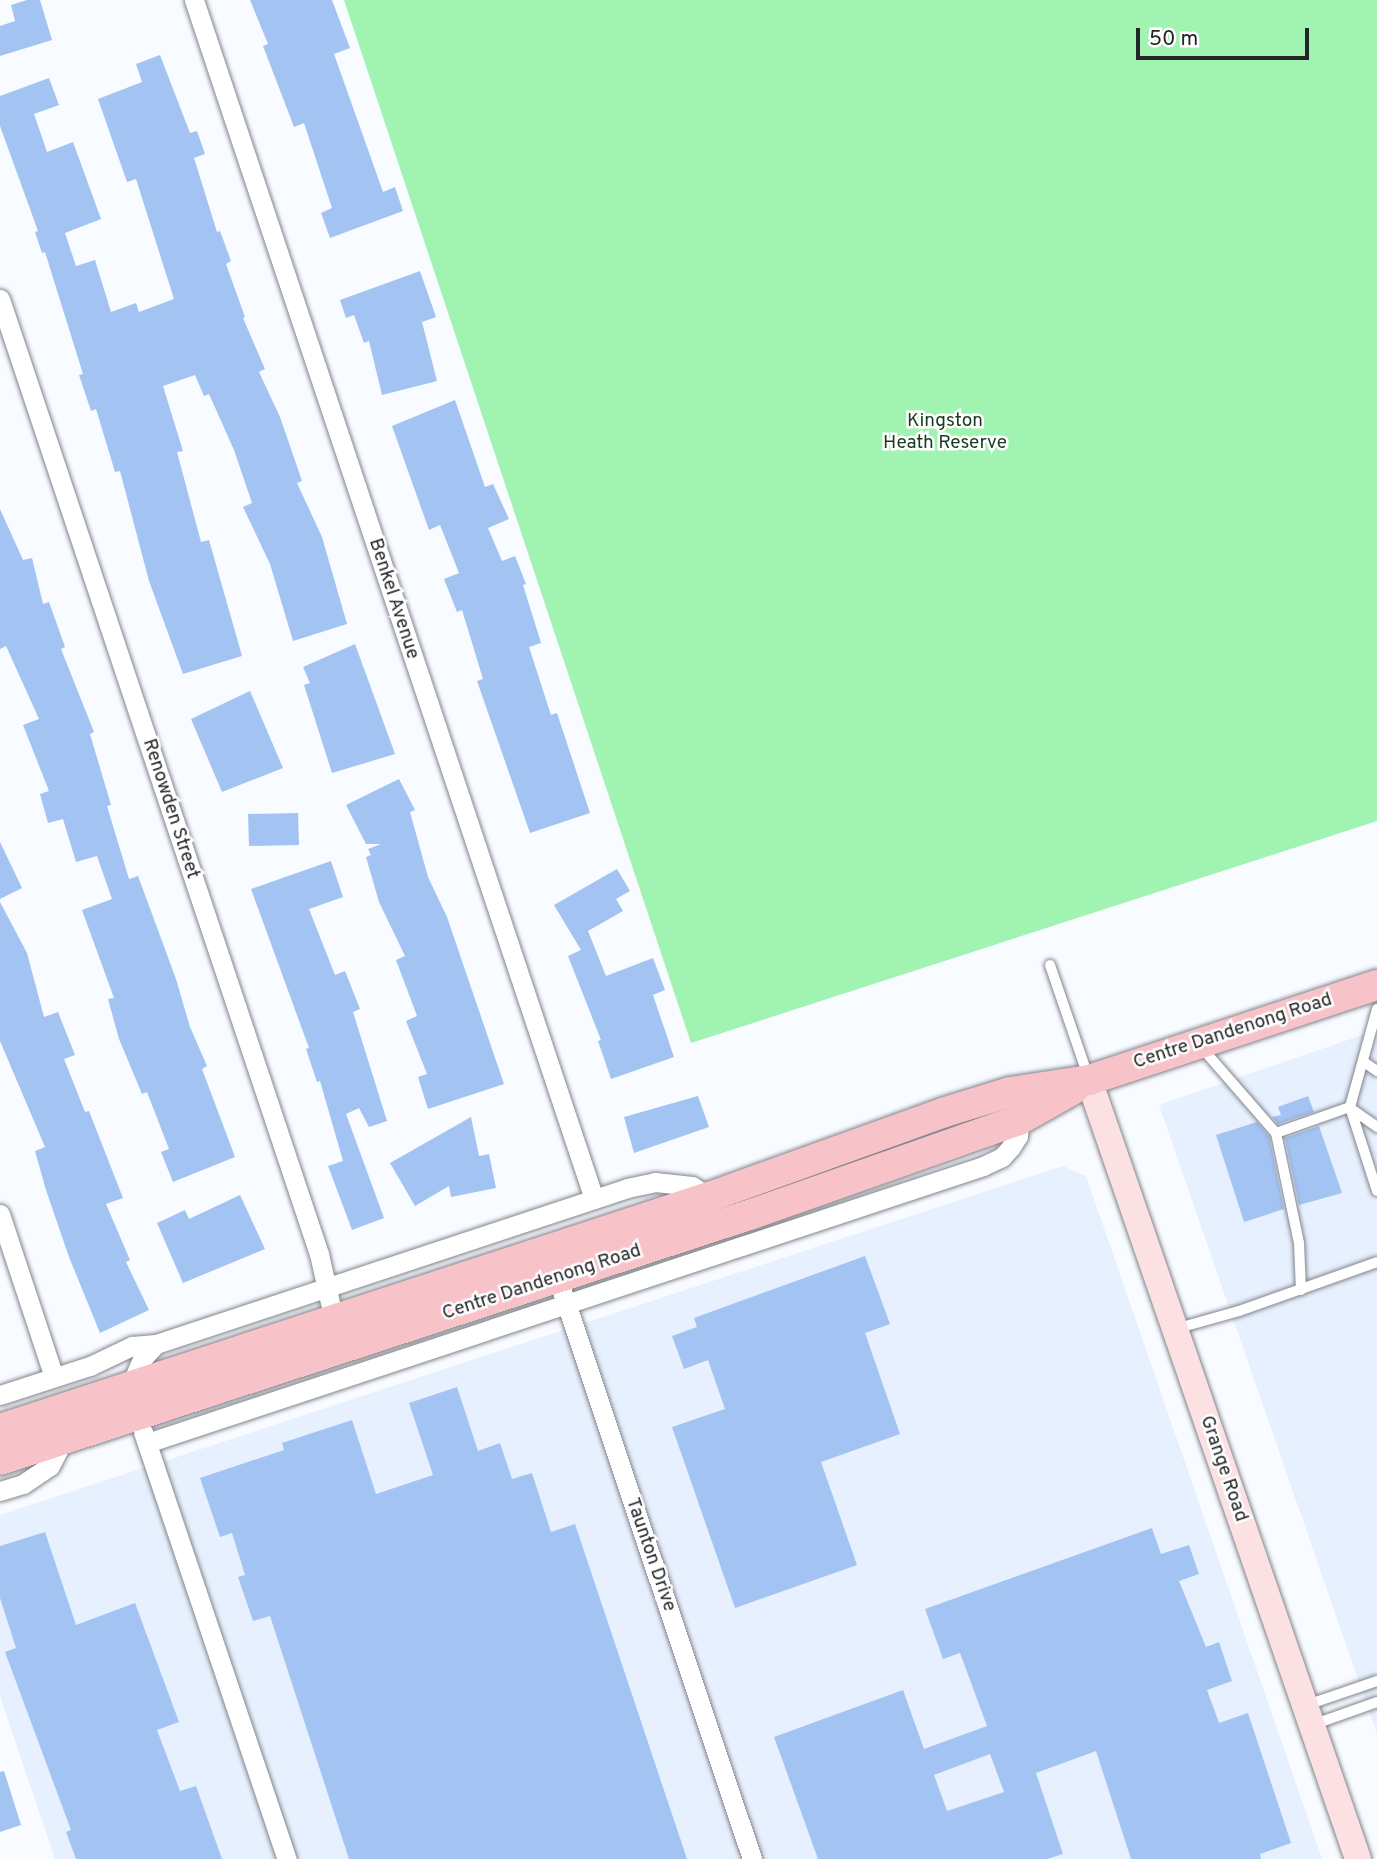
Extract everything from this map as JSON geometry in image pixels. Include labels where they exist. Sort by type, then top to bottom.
[{"type":"main road","name":"Centre Dandenong Road","points":[[0,1429],[709,1197],[942,1113],[1010,1092],[1089,1080],[1377,985]]},
{"type":"main road","name":"Centre Dandenong Road","points":[[0,1460],[62,1440],[143,1429],[562,1291],[752,1214],[1019,1120],[1089,1080]]},
{"type":"main road","name":"Grange Road","points":[[1089,1080],[1358,1859]]},
{"type":"street","name":"Benkel Avenue","points":[[194,0],[594,1199]]},
{"type":"street","name":"Renowden Street","points":[[0,299],[327,1286],[334,1320]]},
{"type":"street","points":[[0,1395],[90,1366],[132,1346],[156,1344],[594,1199],[655,1182],[692,1186],[709,1197]]},
{"type":"street","points":[[0,1214],[54,1377]]},
{"type":"street","name":"Taunton Drive","points":[[548,1250],[752,1859]]},
{"type":"street","points":[[156,1344],[142,1359],[130,1387],[287,1859]]},
{"type":"street","points":[[0,1491],[23,1484],[50,1466],[58,1455],[62,1440]]},
{"type":"lane","points":[[1050,965],[1089,1080]]},
{"type":"lane","points":[[1377,1009],[1350,1107],[1377,1191]]},
{"type":"lane","points":[[1199,1043],[1276,1133],[1299,1243],[1301,1290]]},
{"type":"lane","points":[[1364,1062],[1377,1071]]},
{"type":"lane","points":[[1276,1133],[1350,1107]]},
{"type":"lane","points":[[1350,1107],[1377,1127]]},
{"type":"lane","points":[[1174,1329],[1301,1290],[1377,1262]]},
{"type":"lane","points":[[1310,1715],[1377,1681]]},
{"type":"lane","points":[[1310,1715],[1377,1702]]},
{"type":"shaded area","points":[[1377,1030],[1377,1734],[1159,1105]]},
{"type":"shaded area","points":[[1063,1166],[1086,1176],[1322,1859],[55,1859],[0,1696],[0,1515]]},
{"type":"green space","name":"Kingston Heath Reserve","points":[[344,0],[1377,0],[1377,821],[691,1043]]},
{"type":"building","points":[[27,0],[40,0],[52,40],[0,56],[0,26],[15,21],[11,5]]},
{"type":"building","points":[[250,0],[332,0],[350,48],[334,54],[383,192],[395,187],[403,211],[330,238],[321,213],[332,208],[304,123],[294,127],[263,46],[268,44]]},
{"type":"building","points":[[160,55],[190,133],[197,131],[205,154],[194,158],[217,232],[220,231],[231,261],[226,264],[245,317],[243,318],[265,369],[259,372],[280,417],[302,481],[297,483],[322,537],[347,624],[293,641],[270,564],[243,507],[252,503],[234,450],[209,394],[204,396],[195,375],[163,386],[183,451],[177,452],[201,542],[209,540],[242,656],[183,674],[149,581],[120,471],[115,472],[96,409],[91,411],[79,375],[83,374],[45,252],[42,253],[35,232],[38,231],[0,126],[0,96],[49,78],[59,105],[34,114],[47,152],[73,142],[101,219],[65,233],[76,266],[95,260],[111,312],[136,303],[139,312],[174,299],[136,179],[127,182],[98,99],[142,82],[136,64]]},
{"type":"building","points":[[420,271],[436,317],[422,322],[437,381],[382,395],[369,341],[364,343],[354,315],[346,318],[340,300]]},
{"type":"building","points":[[455,400],[485,487],[493,484],[509,519],[488,528],[502,561],[515,556],[526,584],[523,585],[541,643],[529,647],[551,715],[557,713],[590,813],[530,833],[477,681],[483,679],[462,610],[457,612],[444,579],[459,573],[440,525],[429,530],[392,426]]},
{"type":"building","points":[[0,509],[23,560],[32,558],[43,604],[49,602],[65,647],[61,649],[94,732],[90,734],[111,805],[107,806],[129,879],[138,876],[176,979],[190,1027],[207,1066],[202,1069],[235,1157],[173,1182],[161,1152],[169,1149],[147,1092],[142,1094],[119,1039],[108,999],[114,998],[82,910],[112,899],[97,856],[76,862],[63,819],[48,823],[40,794],[49,791],[23,725],[39,719],[6,646],[0,649]]},
{"type":"building","points":[[355,644],[395,754],[332,773],[304,685],[310,683],[303,667]]},
{"type":"building","points":[[250,691],[283,768],[222,792],[191,719]]},
{"type":"building","points":[[399,779],[415,810],[410,812],[428,877],[447,917],[504,1084],[428,1109],[418,1077],[427,1074],[406,1021],[417,1016],[396,960],[405,956],[379,902],[366,857],[371,855],[368,849],[381,844],[366,844],[346,805]]},
{"type":"building","points":[[298,813],[299,845],[249,846],[248,814]]},
{"type":"building","points":[[0,842],[22,888],[0,899]]},
{"type":"building","points":[[331,861],[343,897],[309,909],[335,975],[345,971],[360,1009],[353,1012],[387,1121],[369,1127],[359,1108],[346,1114],[384,1218],[352,1230],[328,1166],[343,1161],[320,1081],[317,1082],[306,1049],[309,1048],[251,889]]},
{"type":"building","points":[[617,869],[630,891],[616,899],[623,911],[588,931],[606,976],[653,958],[665,990],[653,995],[674,1057],[611,1079],[598,1041],[601,1040],[568,956],[581,950],[554,905]]},
{"type":"building","points":[[0,902],[27,953],[44,1017],[58,1012],[75,1055],[64,1059],[85,1112],[89,1111],[123,1198],[106,1204],[130,1260],[126,1262],[149,1310],[100,1333],[69,1257],[46,1190],[35,1151],[45,1147],[0,1041]]},
{"type":"building","points":[[698,1096],[709,1127],[634,1153],[624,1117]]},
{"type":"building","points":[[1308,1096],[1314,1112],[1278,1124],[1272,1117],[1281,1115],[1278,1107]]},
{"type":"building","points":[[471,1117],[479,1156],[489,1154],[496,1188],[451,1197],[449,1186],[415,1206],[390,1163]]},
{"type":"building","points":[[1257,1122],[1269,1136],[1284,1209],[1244,1222],[1216,1135]]},
{"type":"building","points":[[1319,1126],[1342,1193],[1299,1205],[1285,1138]]},
{"type":"building","points":[[240,1195],[265,1249],[183,1283],[157,1223],[185,1210],[189,1219]]},
{"type":"building","points":[[865,1256],[890,1324],[865,1333],[900,1434],[821,1462],[857,1565],[735,1608],[672,1427],[725,1409],[708,1360],[684,1369],[672,1336],[697,1327],[694,1318]]},
{"type":"building","points":[[457,1387],[478,1451],[500,1443],[512,1479],[532,1473],[551,1532],[575,1524],[687,1859],[349,1859],[270,1616],[253,1621],[238,1577],[245,1575],[232,1533],[220,1537],[200,1478],[284,1450],[282,1443],[352,1420],[376,1494],[433,1475],[409,1403]]},
{"type":"building","points":[[1152,1528],[1161,1554],[1189,1545],[1199,1574],[1179,1581],[1206,1647],[1219,1642],[1232,1681],[1207,1690],[1219,1723],[1248,1713],[1291,1843],[1260,1854],[1261,1859],[1131,1859],[1096,1751],[1036,1773],[1063,1854],[1047,1859],[818,1859],[774,1737],[903,1690],[924,1749],[987,1726],[960,1653],[943,1659],[925,1609]],"holes":[[[990,1754],[1004,1792],[947,1811],[934,1775]]]},
{"type":"building","points":[[45,1532],[76,1625],[135,1603],[179,1722],[157,1730],[180,1791],[196,1786],[222,1859],[76,1859],[66,1832],[71,1830],[5,1652],[16,1648],[0,1598],[0,1546]]},
{"type":"building","points":[[4,1771],[21,1825],[0,1832],[0,1772]]}]
